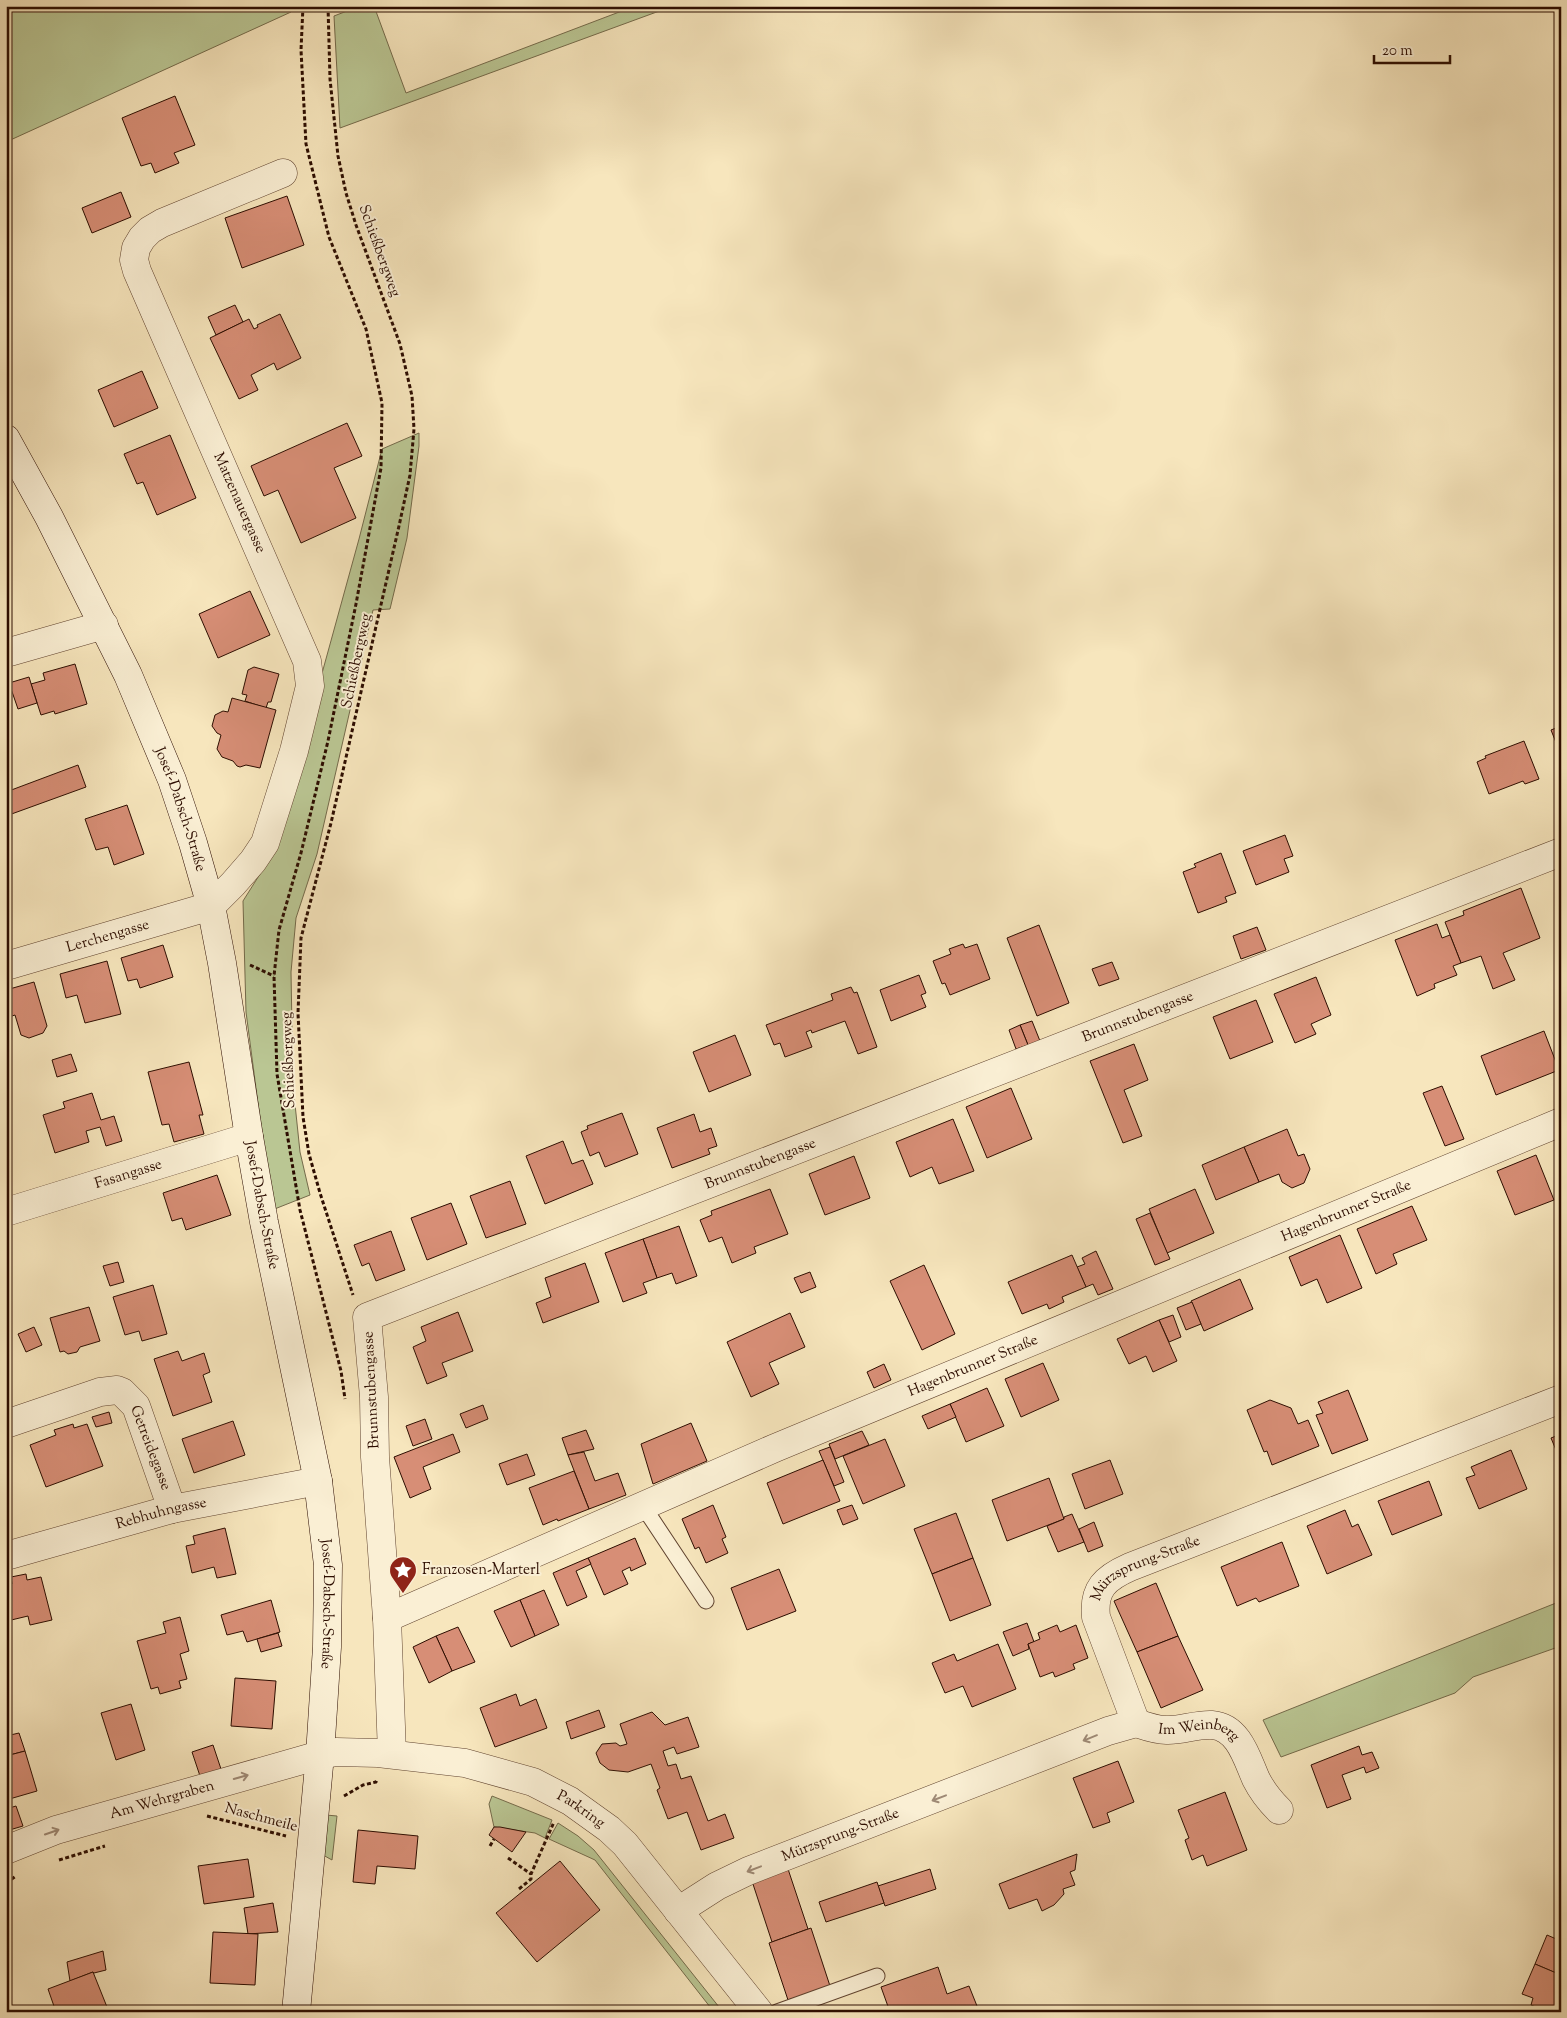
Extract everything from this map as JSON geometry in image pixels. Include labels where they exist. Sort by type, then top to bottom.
[{"type":"street","name":"Matzenauergasse","points":[[211,906],[253,862],[265,843],[294,751],[310,686],[310,673],[303,649],[137,272],[134,260],[136,248],[142,238],[162,223],[283,174]]},
{"type":"street","name":"Josef-Dabsch-Straße","points":[[6,439],[49,517],[104,625],[150,724],[172,780],[211,906],[264,1222],[318,1481],[328,1565],[329,1602],[320,1755],[296,2012]]},
{"type":"street","points":[[6,653],[104,625]]},
{"type":"street","name":"Brunnstubengasse","points":[[384,1765],[387,1618],[375,1457],[374,1397],[367,1317],[1561,852]]},
{"type":"street","name":"Lerchengasse","points":[[6,966],[211,906]]},
{"type":"street","name":"Hagenbrunner Straße","points":[[387,1618],[775,1448],[1561,1122]]},
{"type":"street","name":"Fasangasse","points":[[6,1212],[249,1137]]},
{"type":"street","name":"Getreidegasse","points":[[6,1424],[100,1392],[117,1390],[122,1392],[136,1406],[172,1509]]},
{"type":"street","name":"Mürzsprung-Straße","points":[[678,1911],[717,1886],[748,1871],[1108,1732],[1136,1723],[1096,1616],[1095,1604],[1099,1590],[1108,1579],[1130,1567],[1561,1399]]},
{"type":"street","name":"Rebhuhngasse","points":[[6,1556],[172,1509],[318,1481]]},
{"type":"street","name":"Im Weinberg","points":[[1136,1723],[1167,1730],[1199,1725],[1215,1725],[1228,1731],[1244,1749],[1264,1792],[1279,1810]]},
{"type":"street","name":"Parkring","points":[[320,1755],[336,1752],[384,1765],[405,1757],[464,1763],[533,1782],[553,1792],[609,1829],[625,1844],[759,2012]]},
{"type":"street","name":"Am Wehrgraben","points":[[6,1850],[56,1830],[320,1755]]},
{"type":"lane","points":[[644,1506],[706,1601]]},
{"type":"lane","points":[[777,2012],[877,1976]]},
{"type":"path","name":"Schießbergweg","points":[[328,6],[330,79],[338,156],[346,194],[356,225],[400,344],[412,396],[414,429],[410,476],[333,814],[303,926],[299,957],[300,1092],[309,1154],[350,1291],[367,1317]]},
{"type":"path","points":[[340,1802],[346,1794],[376,1782],[384,1765]]},
{"type":"path","name":"Naschmeile","points":[[200,1818],[210,1816],[311,1842]]},
{"type":"path","points":[[519,1889],[531,1879],[531,1874],[555,1819]]},
{"type":"path","points":[[490,1846],[494,1839]]},
{"type":"path","points":[[54,1861],[109,1845]]},
{"type":"path","points":[[508,1858],[531,1874]]},
{"type":"path","points":[[6,1883],[20,1874]]},
{"type":"green space","points":[[6,6],[291,6],[291,12],[6,142]]},
{"type":"green space","points":[[360,6],[374,6],[406,93],[635,6],[673,6],[340,128],[334,16]]},
{"type":"green space","points":[[419,433],[407,538],[390,609],[373,610],[317,854],[296,918],[291,972],[293,1085],[300,1152],[310,1195],[272,1210],[246,1012],[243,901],[272,855],[382,449]]},
{"type":"green space","points":[[1561,1601],[1561,1646],[1473,1677],[1455,1693],[1281,1757],[1263,1720]]},
{"type":"green space","points":[[492,1796],[552,1820],[545,1838],[535,1833],[494,1827],[489,1804]]},
{"type":"green space","points":[[326,1815],[337,1816],[332,1860],[323,1855]]},
{"type":"green space","points":[[558,1823],[578,1836],[594,1850],[723,2012],[714,2012],[595,1860],[549,1839]]},
{"type":"building","points":[[175,96],[195,145],[174,153],[179,163],[155,173],[151,163],[141,166],[122,118]]},
{"type":"building","points":[[121,192],[131,217],[92,233],[82,208]]},
{"type":"building","points":[[287,196],[304,245],[242,268],[225,218]]},
{"type":"building","points":[[235,305],[243,322],[216,335],[208,317]]},
{"type":"building","points":[[280,314],[301,358],[277,370],[274,363],[251,375],[258,390],[239,399],[210,338],[249,319],[254,329],[258,327],[257,325]]},
{"type":"building","points":[[142,371],[158,408],[114,427],[98,390]]},
{"type":"building","points":[[347,423],[362,456],[334,468],[356,518],[301,543],[278,490],[264,496],[251,466]]},
{"type":"building","points":[[170,435],[196,498],[157,515],[143,482],[137,484],[124,454]]},
{"type":"building","points":[[250,591],[270,635],[218,658],[199,614]]},
{"type":"building","points":[[75,664],[87,704],[55,714],[54,711],[41,715],[31,684],[45,680],[43,673]]},
{"type":"building","points":[[254,667],[279,674],[271,702],[268,702],[266,708],[245,701],[247,695],[242,694],[248,670]]},
{"type":"building","points":[[29,677],[37,703],[18,709],[9,683]]},
{"type":"building","points":[[232,698],[276,710],[260,768],[246,765],[237,766],[233,761],[222,757],[217,749],[221,735],[212,726],[215,715],[223,711],[228,712]]},
{"type":"building","points":[[1561,726],[1561,755],[1551,730]]},
{"type":"building","points":[[1524,741],[1539,779],[1525,784],[1523,781],[1489,794],[1477,762],[1486,758],[1485,756]]},
{"type":"building","points":[[78,765],[86,787],[6,816],[6,792]]},
{"type":"building","points":[[127,805],[144,854],[114,865],[108,847],[96,850],[85,819]]},
{"type":"building","points":[[1285,835],[1293,856],[1284,859],[1289,872],[1256,885],[1243,851]]},
{"type":"building","points":[[1221,853],[1236,893],[1225,897],[1227,902],[1198,913],[1183,872],[1196,867],[1194,864]]},
{"type":"building","points":[[1521,888],[1540,938],[1503,953],[1515,980],[1493,989],[1481,956],[1461,963],[1445,922],[1464,915],[1463,911]]},
{"type":"building","points":[[1437,924],[1442,938],[1450,935],[1461,963],[1453,966],[1457,975],[1434,984],[1435,988],[1417,996],[1395,940]]},
{"type":"building","points":[[1039,925],[1069,1003],[1037,1016],[1007,938]]},
{"type":"building","points":[[1257,927],[1266,950],[1241,959],[1233,936]]},
{"type":"building","points":[[963,944],[965,948],[977,944],[990,979],[950,995],[945,983],[942,984],[933,961],[951,954],[949,949]]},
{"type":"building","points":[[163,945],[173,977],[140,988],[137,979],[128,981],[121,958]]},
{"type":"building","points":[[107,961],[121,1014],[85,1023],[77,995],[66,998],[60,974]]},
{"type":"building","points":[[1112,962],[1119,979],[1099,986],[1092,969]]},
{"type":"building","points":[[919,975],[926,993],[921,995],[926,1007],[891,1021],[880,990]]},
{"type":"building","points":[[1316,977],[1331,1015],[1311,1024],[1316,1034],[1295,1043],[1274,994]]},
{"type":"building","points":[[34,982],[47,1026],[43,1033],[29,1038],[21,1035],[15,1015],[6,1018],[6,990]]},
{"type":"building","points":[[851,987],[854,993],[857,992],[877,1047],[858,1054],[845,1021],[812,1033],[811,1030],[806,1032],[812,1047],[785,1057],[780,1043],[774,1045],[766,1025],[833,1000],[831,994]]},
{"type":"building","points":[[1256,1000],[1273,1042],[1230,1059],[1213,1017]]},
{"type":"building","points":[[1032,1021],[1040,1041],[1028,1045],[1020,1025]]},
{"type":"building","points":[[1020,1025],[1028,1045],[1016,1049],[1009,1030]]},
{"type":"building","points":[[1544,1031],[1559,1070],[1496,1095],[1481,1056]]},
{"type":"building","points":[[735,1035],[751,1075],[709,1092],[693,1052]]},
{"type":"building","points":[[1134,1044],[1148,1080],[1124,1090],[1142,1136],[1123,1143],[1090,1061]]},
{"type":"building","points":[[71,1054],[77,1071],[57,1077],[52,1060]]},
{"type":"building","points":[[189,1062],[203,1115],[199,1115],[204,1134],[174,1142],[169,1124],[162,1125],[148,1072]]},
{"type":"building","points":[[1442,1086],[1464,1139],[1445,1146],[1423,1093]]},
{"type":"building","points":[[1011,1088],[1032,1139],[987,1158],[966,1107]]},
{"type":"building","points":[[92,1093],[101,1120],[114,1116],[122,1141],[106,1146],[100,1127],[86,1131],[89,1142],[55,1153],[43,1115],[65,1108],[63,1102]]},
{"type":"building","points":[[622,1113],[638,1154],[605,1167],[599,1152],[590,1156],[581,1132],[588,1129],[587,1126]]},
{"type":"building","points":[[694,1114],[700,1132],[711,1128],[717,1146],[708,1149],[710,1154],[672,1168],[657,1128]]},
{"type":"building","points":[[953,1119],[974,1171],[939,1184],[932,1167],[910,1177],[896,1142]]},
{"type":"building","points":[[1287,1129],[1298,1156],[1304,1154],[1310,1169],[1304,1183],[1292,1188],[1282,1182],[1279,1174],[1259,1182],[1244,1147]]},
{"type":"building","points":[[563,1141],[572,1164],[583,1160],[593,1184],[545,1204],[526,1156]]},
{"type":"building","points":[[1244,1147],[1259,1182],[1216,1200],[1202,1165]]},
{"type":"building","points":[[1536,1155],[1554,1200],[1515,1215],[1497,1171]]},
{"type":"building","points":[[854,1156],[870,1198],[825,1215],[809,1174]]},
{"type":"building","points":[[217,1175],[231,1215],[186,1230],[182,1218],[172,1221],[163,1193]]},
{"type":"building","points":[[510,1181],[526,1224],[486,1238],[470,1196]]},
{"type":"building","points":[[770,1189],[788,1234],[754,1247],[756,1253],[732,1263],[722,1237],[709,1242],[700,1220],[712,1215],[711,1211]]},
{"type":"building","points":[[1195,1189],[1214,1233],[1167,1253],[1149,1209]]},
{"type":"building","points":[[451,1203],[467,1244],[427,1260],[411,1218]]},
{"type":"building","points":[[1412,1206],[1427,1240],[1393,1254],[1397,1264],[1376,1274],[1357,1229]]},
{"type":"building","points":[[1150,1213],[1170,1259],[1155,1265],[1136,1219]]},
{"type":"building","points":[[679,1226],[697,1276],[676,1284],[672,1273],[657,1278],[643,1239]]},
{"type":"building","points":[[391,1231],[405,1270],[376,1281],[369,1263],[362,1266],[354,1245]]},
{"type":"building","points":[[1340,1235],[1362,1288],[1327,1303],[1317,1279],[1301,1286],[1289,1257]]},
{"type":"building","points":[[643,1239],[657,1278],[643,1283],[647,1293],[623,1302],[605,1253]]},
{"type":"building","points":[[1096,1251],[1113,1289],[1098,1295],[1093,1284],[1086,1287],[1077,1267],[1085,1264],[1082,1258]]},
{"type":"building","points":[[1072,1255],[1086,1287],[1062,1297],[1064,1302],[1049,1309],[1047,1304],[1022,1314],[1008,1282]]},
{"type":"building","points":[[118,1262],[124,1282],[110,1286],[103,1266]]},
{"type":"building","points":[[585,1263],[599,1302],[543,1323],[536,1303],[551,1297],[545,1278]]},
{"type":"building","points":[[924,1265],[955,1334],[922,1350],[890,1281]]},
{"type":"building","points":[[810,1272],[816,1287],[801,1293],[794,1278]]},
{"type":"building","points":[[1240,1279],[1253,1309],[1204,1331],[1191,1301]]},
{"type":"building","points":[[153,1285],[167,1334],[142,1341],[139,1331],[125,1335],[113,1297]]},
{"type":"building","points":[[1192,1302],[1201,1324],[1186,1330],[1177,1308]]},
{"type":"building","points":[[89,1307],[100,1341],[80,1347],[77,1352],[68,1354],[64,1351],[60,1352],[50,1318]]},
{"type":"building","points":[[458,1312],[473,1351],[442,1363],[447,1376],[427,1384],[413,1347],[426,1341],[421,1327]]},
{"type":"building","points":[[790,1313],[805,1347],[769,1363],[779,1384],[751,1397],[727,1342]]},
{"type":"building","points":[[1173,1315],[1181,1337],[1169,1342],[1159,1320]]},
{"type":"building","points":[[1159,1320],[1177,1361],[1153,1372],[1146,1356],[1129,1364],[1117,1339]]},
{"type":"building","points":[[34,1327],[42,1345],[26,1352],[18,1334]]},
{"type":"building","points":[[178,1351],[182,1361],[204,1353],[210,1372],[203,1375],[212,1402],[173,1416],[154,1359]]},
{"type":"building","points":[[1043,1363],[1059,1400],[1021,1417],[1005,1379]]},
{"type":"building","points":[[884,1364],[891,1380],[874,1388],[867,1372]]},
{"type":"building","points":[[987,1388],[1004,1426],[966,1442],[950,1404]]},
{"type":"building","points":[[1348,1390],[1368,1440],[1332,1454],[1316,1415],[1323,1413],[1318,1402]]},
{"type":"building","points":[[1270,1400],[1291,1408],[1298,1424],[1308,1420],[1319,1446],[1272,1465],[1267,1451],[1264,1452],[1247,1410]]},
{"type":"building","points":[[950,1404],[956,1417],[928,1429],[922,1416]]},
{"type":"building","points":[[483,1405],[488,1419],[466,1428],[460,1414]]},
{"type":"building","points":[[109,1412],[112,1423],[96,1427],[92,1417]]},
{"type":"building","points":[[425,1419],[432,1439],[413,1446],[406,1426]]},
{"type":"building","points":[[233,1421],[245,1455],[194,1473],[182,1439]]},
{"type":"building","points":[[691,1423],[707,1461],[653,1484],[641,1444]]},
{"type":"building","points":[[73,1424],[74,1428],[87,1424],[103,1466],[46,1487],[30,1445],[56,1435],[54,1430]]},
{"type":"building","points":[[586,1430],[594,1449],[568,1455],[562,1438]]},
{"type":"building","points":[[862,1431],[869,1445],[835,1459],[829,1444]]},
{"type":"building","points":[[453,1434],[460,1452],[423,1467],[431,1489],[410,1498],[394,1457]]},
{"type":"building","points":[[1561,1434],[1561,1462],[1551,1438]]},
{"type":"building","points":[[885,1439],[905,1486],[863,1504],[843,1456]]},
{"type":"building","points":[[830,1447],[844,1482],[834,1486],[819,1451]]},
{"type":"building","points":[[1511,1450],[1527,1489],[1479,1509],[1466,1478],[1475,1475],[1471,1467]]},
{"type":"building","points":[[584,1452],[595,1481],[618,1473],[626,1495],[589,1509],[568,1455]]},
{"type":"building","points":[[527,1454],[535,1475],[507,1485],[499,1464]]},
{"type":"building","points":[[823,1460],[840,1501],[783,1524],[767,1483]]},
{"type":"building","points":[[1110,1460],[1123,1494],[1085,1509],[1072,1474]]},
{"type":"building","points":[[574,1471],[589,1509],[543,1525],[529,1488]]},
{"type":"building","points":[[1049,1478],[1064,1519],[1007,1541],[992,1500]]},
{"type":"building","points":[[1429,1481],[1442,1515],[1392,1535],[1378,1501]]},
{"type":"building","points":[[713,1505],[726,1537],[722,1539],[728,1553],[706,1563],[699,1547],[695,1549],[682,1519]]},
{"type":"building","points":[[852,1505],[858,1519],[843,1525],[837,1510]]},
{"type":"building","points":[[1345,1510],[1352,1527],[1358,1524],[1372,1555],[1327,1574],[1307,1526]]},
{"type":"building","points":[[956,1513],[973,1558],[932,1574],[914,1529]]},
{"type":"building","points":[[1072,1514],[1084,1542],[1058,1552],[1047,1526]]},
{"type":"building","points":[[1094,1522],[1103,1546],[1088,1552],[1079,1529]]},
{"type":"building","points":[[225,1528],[236,1574],[217,1578],[214,1567],[192,1573],[186,1546],[195,1544],[193,1536]]},
{"type":"building","points":[[635,1538],[646,1564],[631,1571],[630,1567],[622,1571],[628,1584],[604,1595],[588,1558]]},
{"type":"building","points":[[1282,1542],[1299,1586],[1259,1602],[1256,1598],[1237,1606],[1221,1567]]},
{"type":"building","points":[[588,1558],[591,1564],[576,1571],[587,1597],[567,1606],[553,1573]]},
{"type":"building","points":[[973,1558],[991,1605],[950,1621],[932,1574]]},
{"type":"building","points":[[779,1569],[796,1611],[747,1630],[731,1588]]},
{"type":"building","points":[[26,1574],[27,1580],[41,1577],[52,1620],[30,1625],[28,1616],[7,1621],[6,1585],[12,1584],[11,1577]]},
{"type":"building","points":[[1156,1583],[1178,1636],[1137,1652],[1114,1601]]},
{"type":"building","points":[[544,1590],[559,1625],[535,1636],[520,1600]]},
{"type":"building","points":[[271,1600],[280,1632],[247,1642],[243,1631],[227,1635],[221,1615]]},
{"type":"building","points":[[520,1600],[535,1636],[511,1647],[494,1611]]},
{"type":"building","points":[[180,1617],[189,1651],[180,1654],[187,1679],[179,1681],[181,1688],[160,1694],[158,1687],[151,1689],[137,1641],[166,1633],[163,1622]]},
{"type":"building","points":[[1027,1623],[1034,1642],[1028,1644],[1029,1649],[1013,1656],[1003,1632]]},
{"type":"building","points":[[1057,1625],[1060,1632],[1076,1625],[1088,1658],[1073,1664],[1075,1669],[1055,1677],[1053,1672],[1040,1677],[1028,1644],[1040,1639],[1038,1633]]},
{"type":"building","points":[[458,1627],[475,1662],[452,1671],[436,1636]]},
{"type":"building","points":[[278,1633],[282,1646],[261,1652],[257,1639]]},
{"type":"building","points":[[436,1636],[452,1671],[429,1683],[413,1647]]},
{"type":"building","points":[[1178,1636],[1203,1690],[1161,1708],[1137,1652]]},
{"type":"building","points":[[998,1644],[1016,1689],[972,1707],[963,1686],[945,1693],[932,1663],[954,1654],[957,1661]]},
{"type":"building","points":[[235,1678],[276,1681],[272,1729],[231,1726]]},
{"type":"building","points":[[516,1694],[520,1706],[536,1699],[547,1728],[495,1747],[480,1708]]},
{"type":"building","points":[[131,1704],[145,1750],[116,1760],[101,1713]]},
{"type":"building","points":[[599,1710],[605,1727],[571,1739],[566,1722]]},
{"type":"building","points":[[652,1712],[665,1725],[688,1717],[699,1747],[677,1754],[674,1747],[663,1751],[668,1766],[676,1764],[681,1779],[691,1776],[708,1821],[725,1814],[734,1838],[701,1850],[687,1812],[668,1819],[657,1790],[660,1788],[651,1764],[628,1772],[609,1770],[600,1763],[596,1753],[602,1744],[616,1743],[620,1746],[627,1744],[620,1724]]},
{"type":"building","points":[[19,1733],[25,1751],[6,1756],[6,1736]]},
{"type":"building","points":[[213,1745],[221,1769],[200,1776],[192,1752]]},
{"type":"building","points":[[1359,1746],[1362,1755],[1372,1752],[1379,1768],[1366,1773],[1364,1767],[1342,1775],[1351,1799],[1327,1808],[1311,1765]]},
{"type":"building","points":[[25,1751],[37,1791],[6,1800],[6,1756]]},
{"type":"building","points":[[1118,1761],[1134,1802],[1107,1813],[1110,1822],[1093,1828],[1073,1778]]},
{"type":"building","points":[[1225,1792],[1247,1850],[1207,1866],[1203,1855],[1192,1860],[1185,1840],[1189,1838],[1178,1810]]},
{"type":"building","points":[[16,1806],[23,1826],[6,1831],[6,1809]]},
{"type":"building","points":[[494,1827],[526,1832],[512,1852],[489,1835]]},
{"type":"building","points":[[358,1830],[418,1836],[415,1869],[377,1866],[375,1884],[353,1882]]},
{"type":"building","points":[[1077,1854],[1075,1870],[1070,1872],[1075,1885],[1063,1889],[1064,1894],[1054,1905],[1042,1911],[1037,1899],[1009,1909],[999,1884]]},
{"type":"building","points":[[248,1859],[254,1897],[204,1904],[198,1866]]},
{"type":"building","points":[[560,1861],[600,1910],[537,1962],[496,1913]]},
{"type":"building","points":[[787,1866],[808,1929],[772,1942],[751,1878]]},
{"type":"building","points":[[930,1869],[936,1889],[885,1906],[878,1886]]},
{"type":"building","points":[[877,1882],[884,1903],[826,1922],[819,1902]]},
{"type":"building","points":[[273,1903],[278,1932],[248,1934],[244,1908]]},
{"type":"building","points":[[811,1928],[830,1986],[788,2000],[769,1943]]},
{"type":"building","points":[[213,1932],[258,1934],[255,1985],[210,1983]]},
{"type":"building","points":[[1547,1935],[1561,1941],[1561,1975],[1535,1964]]},
{"type":"building","points":[[103,1951],[106,1970],[93,1972],[70,1981],[67,1962]]},
{"type":"building","points":[[1535,1964],[1561,1975],[1561,2012],[1548,2012],[1531,2005],[1533,1998],[1522,1994]]},
{"type":"building","points":[[938,1967],[947,1994],[969,1986],[977,2006],[962,2012],[890,2012],[881,1987]]},
{"type":"building","points":[[93,1972],[109,2012],[56,2012],[48,1989]]},
{"type":"place","name":"Franzosen-Marterl","points":[[403,1594]]}]
